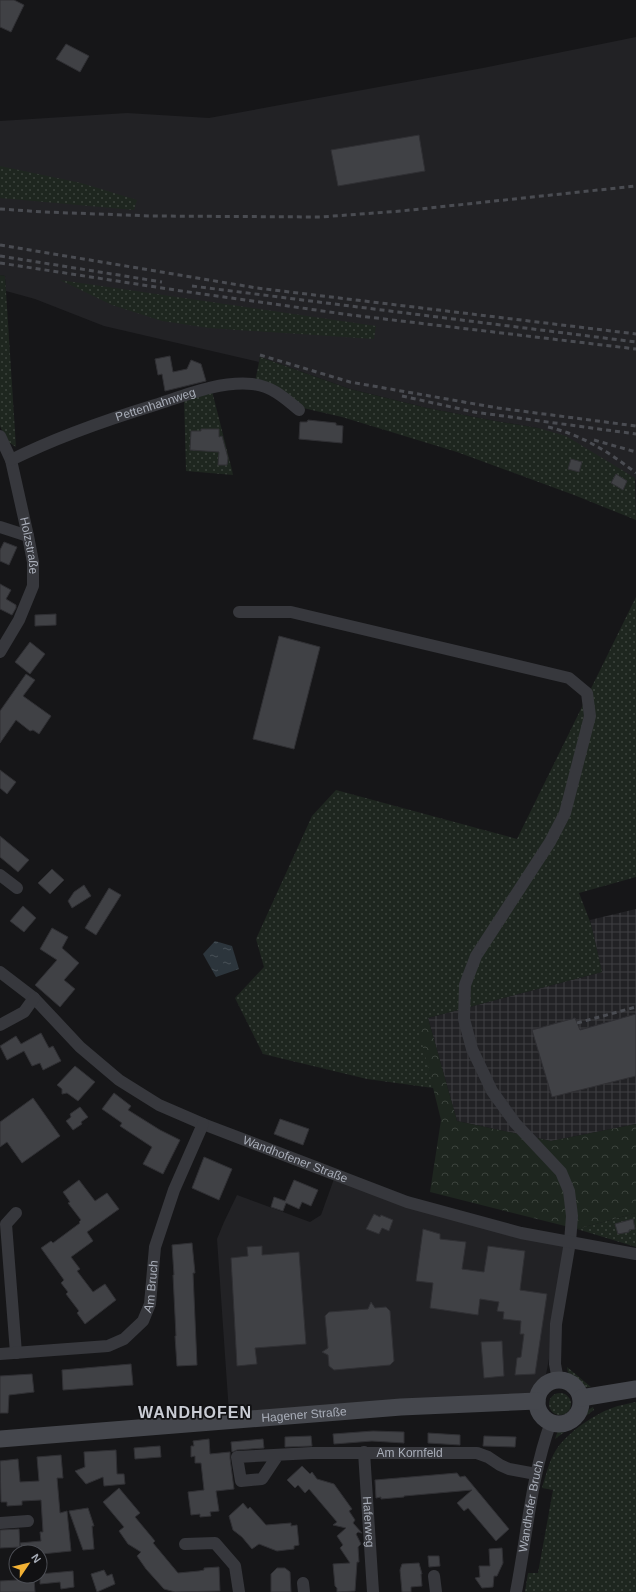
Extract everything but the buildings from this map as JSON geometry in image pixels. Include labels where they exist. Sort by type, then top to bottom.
[{"type":"main road","points":[[558,1380],[570,1383],[579,1392],[581,1398],[581,1407],[577,1416],[569,1422],[560,1424],[551,1422],[541,1414],[537,1401],[538,1395],[546,1384],[558,1380]]},
{"type":"main road","points":[[581,1398],[636,1389]]},
{"type":"main road","name":"Hagener Straße","points":[[0,1439],[401,1407],[537,1401]]},
{"type":"street","name":"Pettenhahnweg","points":[[11,460],[38,446],[104,422],[219,386],[253,384],[279,392],[299,410]]},
{"type":"street","name":"Holzstraße","points":[[0,436],[11,460],[28,536],[32,562],[33,586],[19,620],[0,652]]},
{"type":"street","points":[[0,527],[28,536]]},
{"type":"street","points":[[239,612],[291,612],[569,678],[587,693],[590,716],[565,813],[550,842],[476,956],[465,986],[464,1019],[472,1049],[492,1091],[515,1123],[561,1172],[568,1191],[572,1216],[570,1242],[556,1324],[555,1364],[558,1380]]},
{"type":"street","points":[[0,875],[17,888]]},
{"type":"street","name":"Wandhofener Straße","points":[[0,972],[34,998],[80,1047],[119,1080],[159,1106],[407,1202],[521,1233],[636,1254]]},
{"type":"street","points":[[0,1025],[24,1012],[34,998]]},
{"type":"street","name":"Am Bruch","points":[[0,1354],[108,1346],[124,1338],[143,1320],[150,1304],[155,1247],[174,1190],[203,1124]]},
{"type":"street","points":[[16,1213],[6,1224],[16,1352]]},
{"type":"street","name":"Wandhofer Bruch","points":[[516,1592],[536,1474],[551,1422]]},
{"type":"street","name":"Am Kornfeld","points":[[278,1455],[364,1452],[447,1454],[477,1453],[488,1457],[509,1469],[536,1474]]},
{"type":"street","name":"Haferweg","points":[[364,1452],[373,1592]]},
{"type":"street","points":[[0,1523],[28,1520]]},
{"type":"street","points":[[185,1544],[215,1543],[235,1566],[239,1592]]},
{"type":"street","points":[[434,1576],[436,1592]]},
{"type":"shaded area","points":[[636,37],[636,480],[538,428],[427,408],[350,389],[260,357],[259,362],[104,326],[35,299],[6,291],[5,276],[0,275],[0,121],[127,113],[209,118],[483,68]]},
{"type":"shaded area","points":[[636,909],[636,1124],[551,1141],[457,1121],[428,1018],[602,972],[590,920]]},
{"type":"shaded area","points":[[334,1179],[570,1248],[545,1380],[532,1393],[229,1413],[217,1239],[224,1222],[237,1195],[310,1222],[321,1215]]},
{"type":"green space","points":[[0,166],[81,183],[137,200],[134,210],[0,198]]},
{"type":"green space","points":[[0,275],[5,276],[16,447],[7,441],[0,426]]},
{"type":"green space","points":[[60,280],[376,326],[374,339],[209,328],[162,321],[112,305]]},
{"type":"green space","points":[[260,357],[350,389],[427,408],[538,428],[566,436],[635,478],[636,520],[574,495],[457,452],[342,417],[303,408],[255,382]]},
{"type":"green space","points":[[212,391],[233,475],[186,471],[184,398]]},
{"type":"green space","points":[[636,597],[636,877],[579,893],[591,924],[602,972],[428,1018],[433,1088],[367,1079],[263,1054],[235,998],[264,967],[256,939],[312,816],[336,790],[517,839]]},
{"type":"green space","points":[[428,1018],[457,1121],[551,1141],[636,1124],[636,1213],[577,1229],[430,1192],[441,1120],[418,1027]]},
{"type":"green space","points":[[636,1213],[636,1247],[577,1229]]},
{"type":"green space","points":[[567,1367],[591,1387],[582,1387],[574,1383],[569,1376]]},
{"type":"green space","points":[[560,1393],[568,1396],[571,1404],[568,1412],[560,1415],[552,1412],[549,1404],[552,1396]]},
{"type":"green space","points":[[636,1402],[636,1592],[525,1592],[528,1573],[538,1573],[553,1490],[542,1488],[556,1450],[567,1437],[589,1420],[615,1407]]},
{"type":"green space","points":[[593,1407],[594,1410],[555,1439],[558,1430],[566,1429],[575,1424],[583,1413]]},
{"type":"water","points":[[215,941],[232,946],[239,969],[216,977],[203,954]]},
{"type":"railway","points":[[0,209],[152,216],[321,217],[401,211],[636,186]]},
{"type":"railway","points":[[0,245],[257,288],[636,334]]},
{"type":"railway","points":[[0,256],[162,282]]},
{"type":"railway","points":[[0,263],[351,315],[636,349]]},
{"type":"railway","points":[[192,286],[636,342]]},
{"type":"railway","points":[[260,355],[350,382],[498,408],[636,426]]},
{"type":"railway","points":[[402,396],[474,412],[636,434]]},
{"type":"railway","points":[[548,427],[560,430],[595,445],[636,473]]},
{"type":"railway","points":[[594,440],[636,452]]},
{"type":"railway","points":[[577,1023],[636,1007]]},
{"type":"district","name":"WANDHOFEN","points":[[195,1412]]}]
